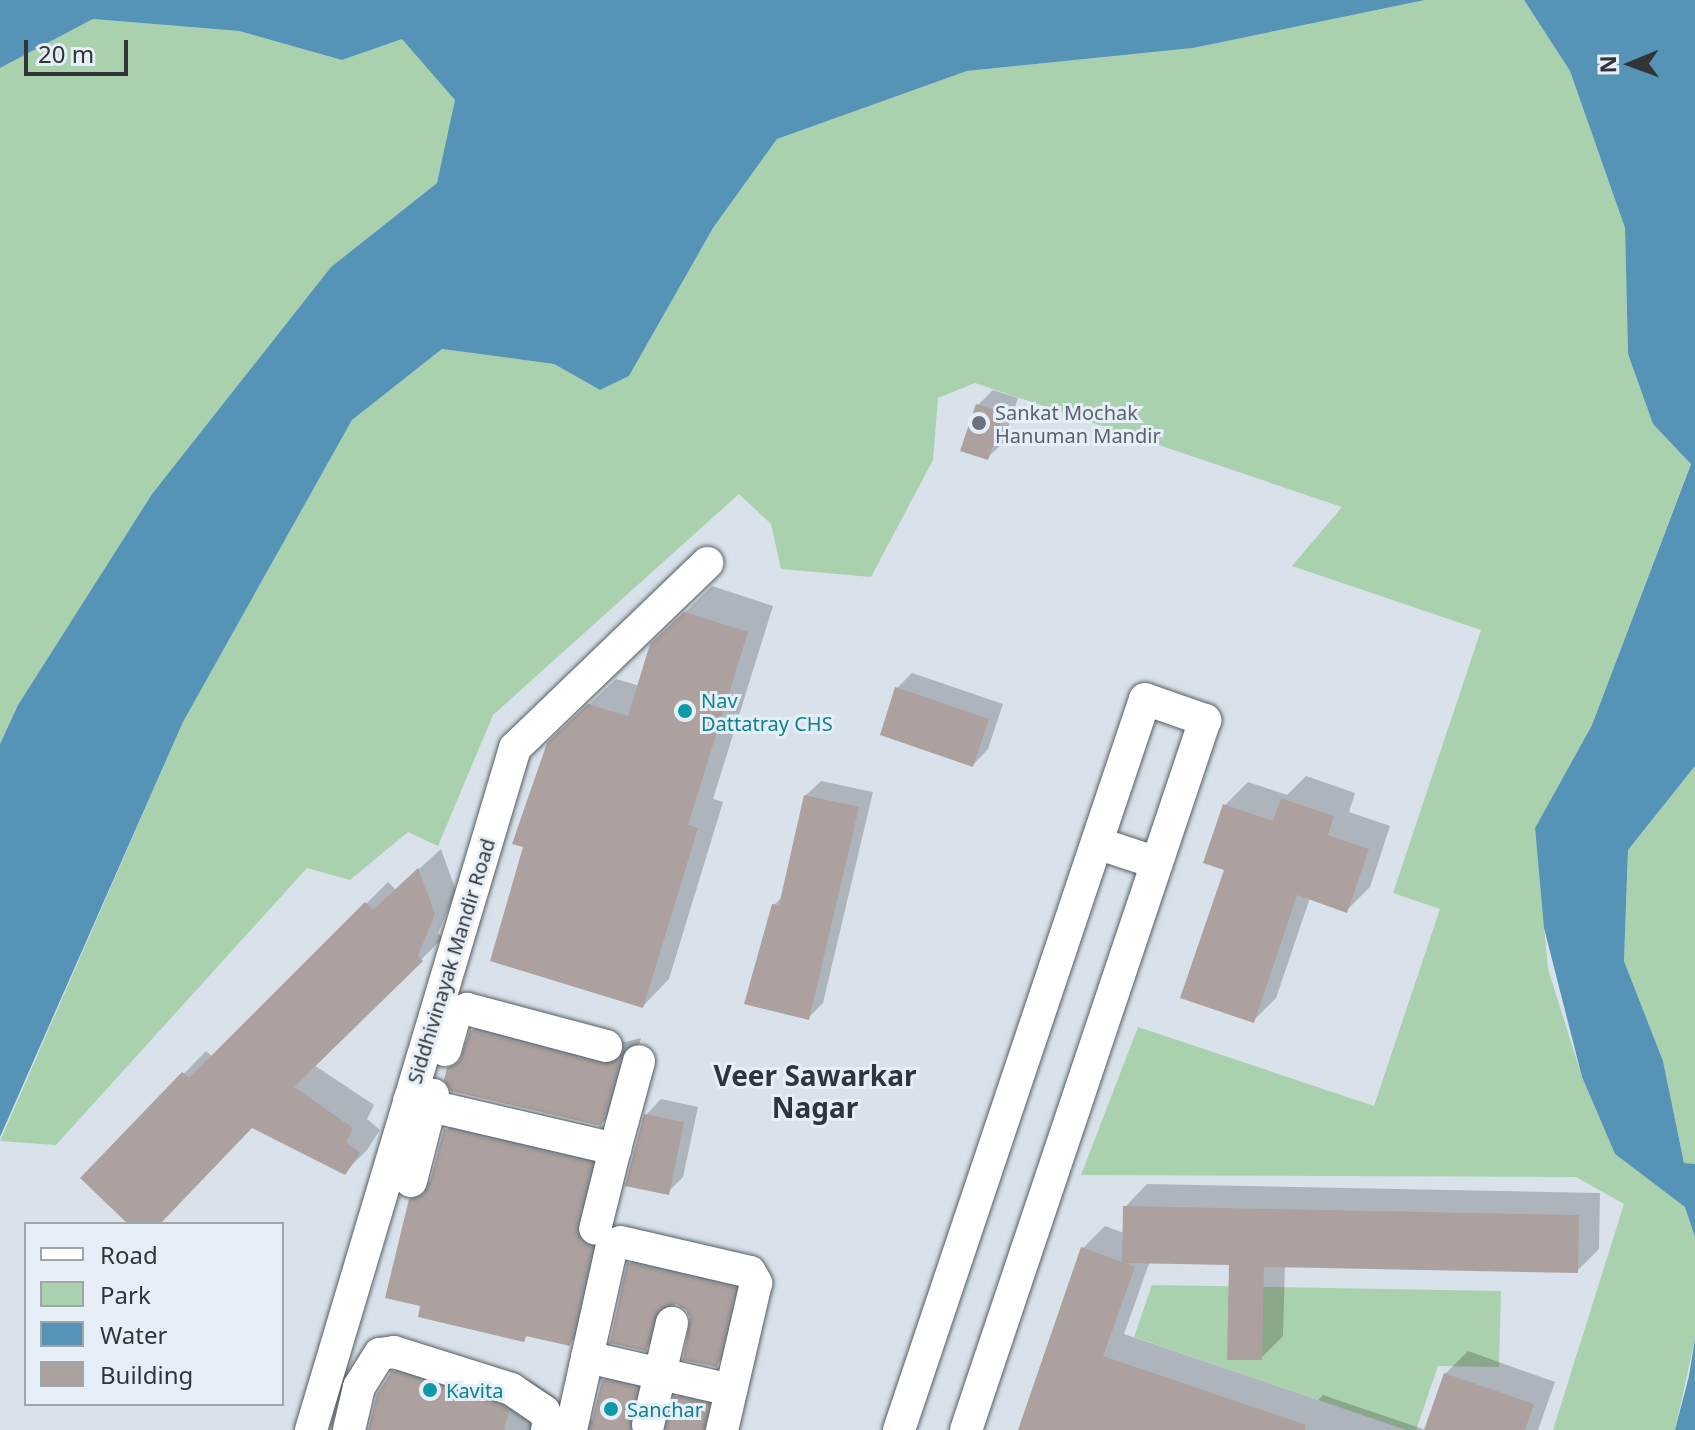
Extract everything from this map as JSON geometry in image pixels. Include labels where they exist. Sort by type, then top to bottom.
[{"type":"street","name":"Siddhivinayak Mandir Road","points":[[311,1430],[420,1104],[515,748],[707,563]]},
{"type":"street","points":[[899,1430],[1145,699],[1205,720],[966,1430]]},
{"type":"street","points":[[1097,843],[1157,863]]},
{"type":"street","points":[[411,1181],[420,1104],[455,1014],[467,1009],[606,1046]]},
{"type":"street","points":[[595,1229],[639,1061]]},
{"type":"street","points":[[420,1104],[615,1149]]},
{"type":"street","points":[[571,1430],[612,1245],[621,1242],[750,1272],[756,1283],[722,1430]]},
{"type":"street","points":[[648,1425],[672,1323]]},
{"type":"street","points":[[349,1430],[359,1387],[380,1354],[394,1352],[511,1389],[544,1411],[549,1423],[547,1430]]},
{"type":"street","points":[[587,1357],[731,1390]]},
{"type":"green space","points":[[1425,0],[1524,0],[1570,71],[1625,228],[1628,354],[1653,424],[1691,463],[1592,725],[1535,828],[1548,969],[1582,1077],[1615,1154],[1686,1207],[1695,1237],[1695,1339],[1675,1430],[1553,1430],[1624,1204],[1576,1177],[1081,1175],[1138,1027],[1374,1106],[1440,909],[1393,893],[1481,630],[1292,566],[1342,507],[975,383],[938,398],[933,460],[871,577],[781,569],[771,524],[739,494],[493,715],[438,846],[408,832],[350,880],[307,868],[56,1145],[0,1141],[183,722],[352,420],[442,349],[554,364],[600,390],[629,376],[713,228],[777,139],[967,71],[1193,48]]},
{"type":"green space","points":[[93,19],[239,31],[342,60],[402,38],[456,100],[437,183],[331,267],[152,494],[18,705],[0,744],[0,68]]},
{"type":"green space","points":[[1695,766],[1695,1164],[1684,1163],[1663,1061],[1624,961],[1628,850]]},
{"type":"green space","points":[[1152,1285],[1501,1291],[1499,1367],[1438,1366],[1416,1430],[1406,1430],[1134,1337]]},
{"type":"water","points":[[0,0],[1425,0],[1193,48],[967,71],[777,139],[713,228],[629,376],[600,390],[554,364],[442,349],[352,420],[183,722],[0,1137],[0,744],[18,705],[152,494],[331,267],[437,183],[455,100],[402,39],[342,60],[239,31],[93,19],[0,68]]},
{"type":"water","points":[[1524,0],[1695,0],[1695,766],[1628,850],[1624,961],[1663,1061],[1684,1163],[1695,1164],[1695,1237],[1685,1207],[1615,1154],[1582,1077],[1544,928],[1535,828],[1592,725],[1691,464],[1653,424],[1628,354],[1625,228],[1570,71]]},
{"type":"water","points":[[1695,1339],[1695,1430],[1675,1430],[1689,1376]]},
{"type":"building","name":"Sankat Mochak Hanuman Mandir","points":[[976,404],[1004,413],[988,460],[960,451]]},
{"type":"building","points":[[684,612],[748,632],[688,825],[698,828],[643,1008],[490,961],[523,847],[512,844],[547,743],[588,704],[628,716],[650,644]]},
{"type":"building","points":[[895,687],[989,719],[973,767],[880,735]]},
{"type":"building","points":[[804,795],[859,807],[809,1020],[744,1004],[772,904],[779,905]]},
{"type":"building","points":[[1281,798],[1334,816],[1328,835],[1369,849],[1347,913],[1297,895],[1254,1023],[1180,998],[1224,870],[1203,863],[1223,804],[1273,821]]},
{"type":"building","points":[[418,868],[435,914],[418,956],[423,961],[294,1087],[353,1128],[346,1142],[360,1153],[345,1175],[252,1128],[162,1222],[126,1222],[80,1178],[182,1072],[189,1078],[365,902],[373,910]]},
{"type":"building","points":[[470,1030],[601,1064],[620,1059],[601,1126],[451,1091],[444,1080],[447,1068],[459,1063]]},
{"type":"building","points":[[644,1114],[684,1122],[669,1195],[625,1186]]},
{"type":"building","points":[[444,1129],[592,1163],[576,1225],[581,1242],[592,1248],[570,1346],[526,1336],[524,1342],[418,1317],[420,1306],[385,1298],[409,1199],[424,1195],[429,1186]]},
{"type":"building","points":[[1123,1206],[1579,1215],[1578,1273],[1264,1267],[1262,1360],[1227,1360],[1229,1265],[1125,1263],[1135,1267],[1103,1356],[1306,1425],[1305,1430],[1018,1430],[1081,1247],[1122,1262]]},
{"type":"building","points":[[627,1263],[735,1288],[717,1367],[683,1360],[690,1318],[686,1310],[676,1304],[658,1311],[646,1351],[610,1343]]},
{"type":"building","name":"Kavita","points":[[392,1371],[503,1406],[509,1411],[504,1430],[368,1430],[377,1394]]},
{"type":"building","points":[[1444,1373],[1534,1404],[1525,1430],[1424,1430]]},
{"type":"building","name":"Sanchar","points":[[602,1380],[637,1388],[630,1430],[590,1430]]},
{"type":"building","name":"Sanchar","points":[[674,1396],[708,1404],[704,1430],[666,1430]]},
{"type":"place","name":"Sankat Mochak Hanuman Mandir","points":[[979,423]]},
{"type":"place","name":"Nav Dattatray CHS","points":[[685,711]]},
{"type":"place","name":"Kavita","points":[[430,1390]]},
{"type":"place","name":"Sanchar","points":[[611,1409]]},
{"type":"district","name":"Veer Sawarkar Nagar","points":[[815,1091]]}]
